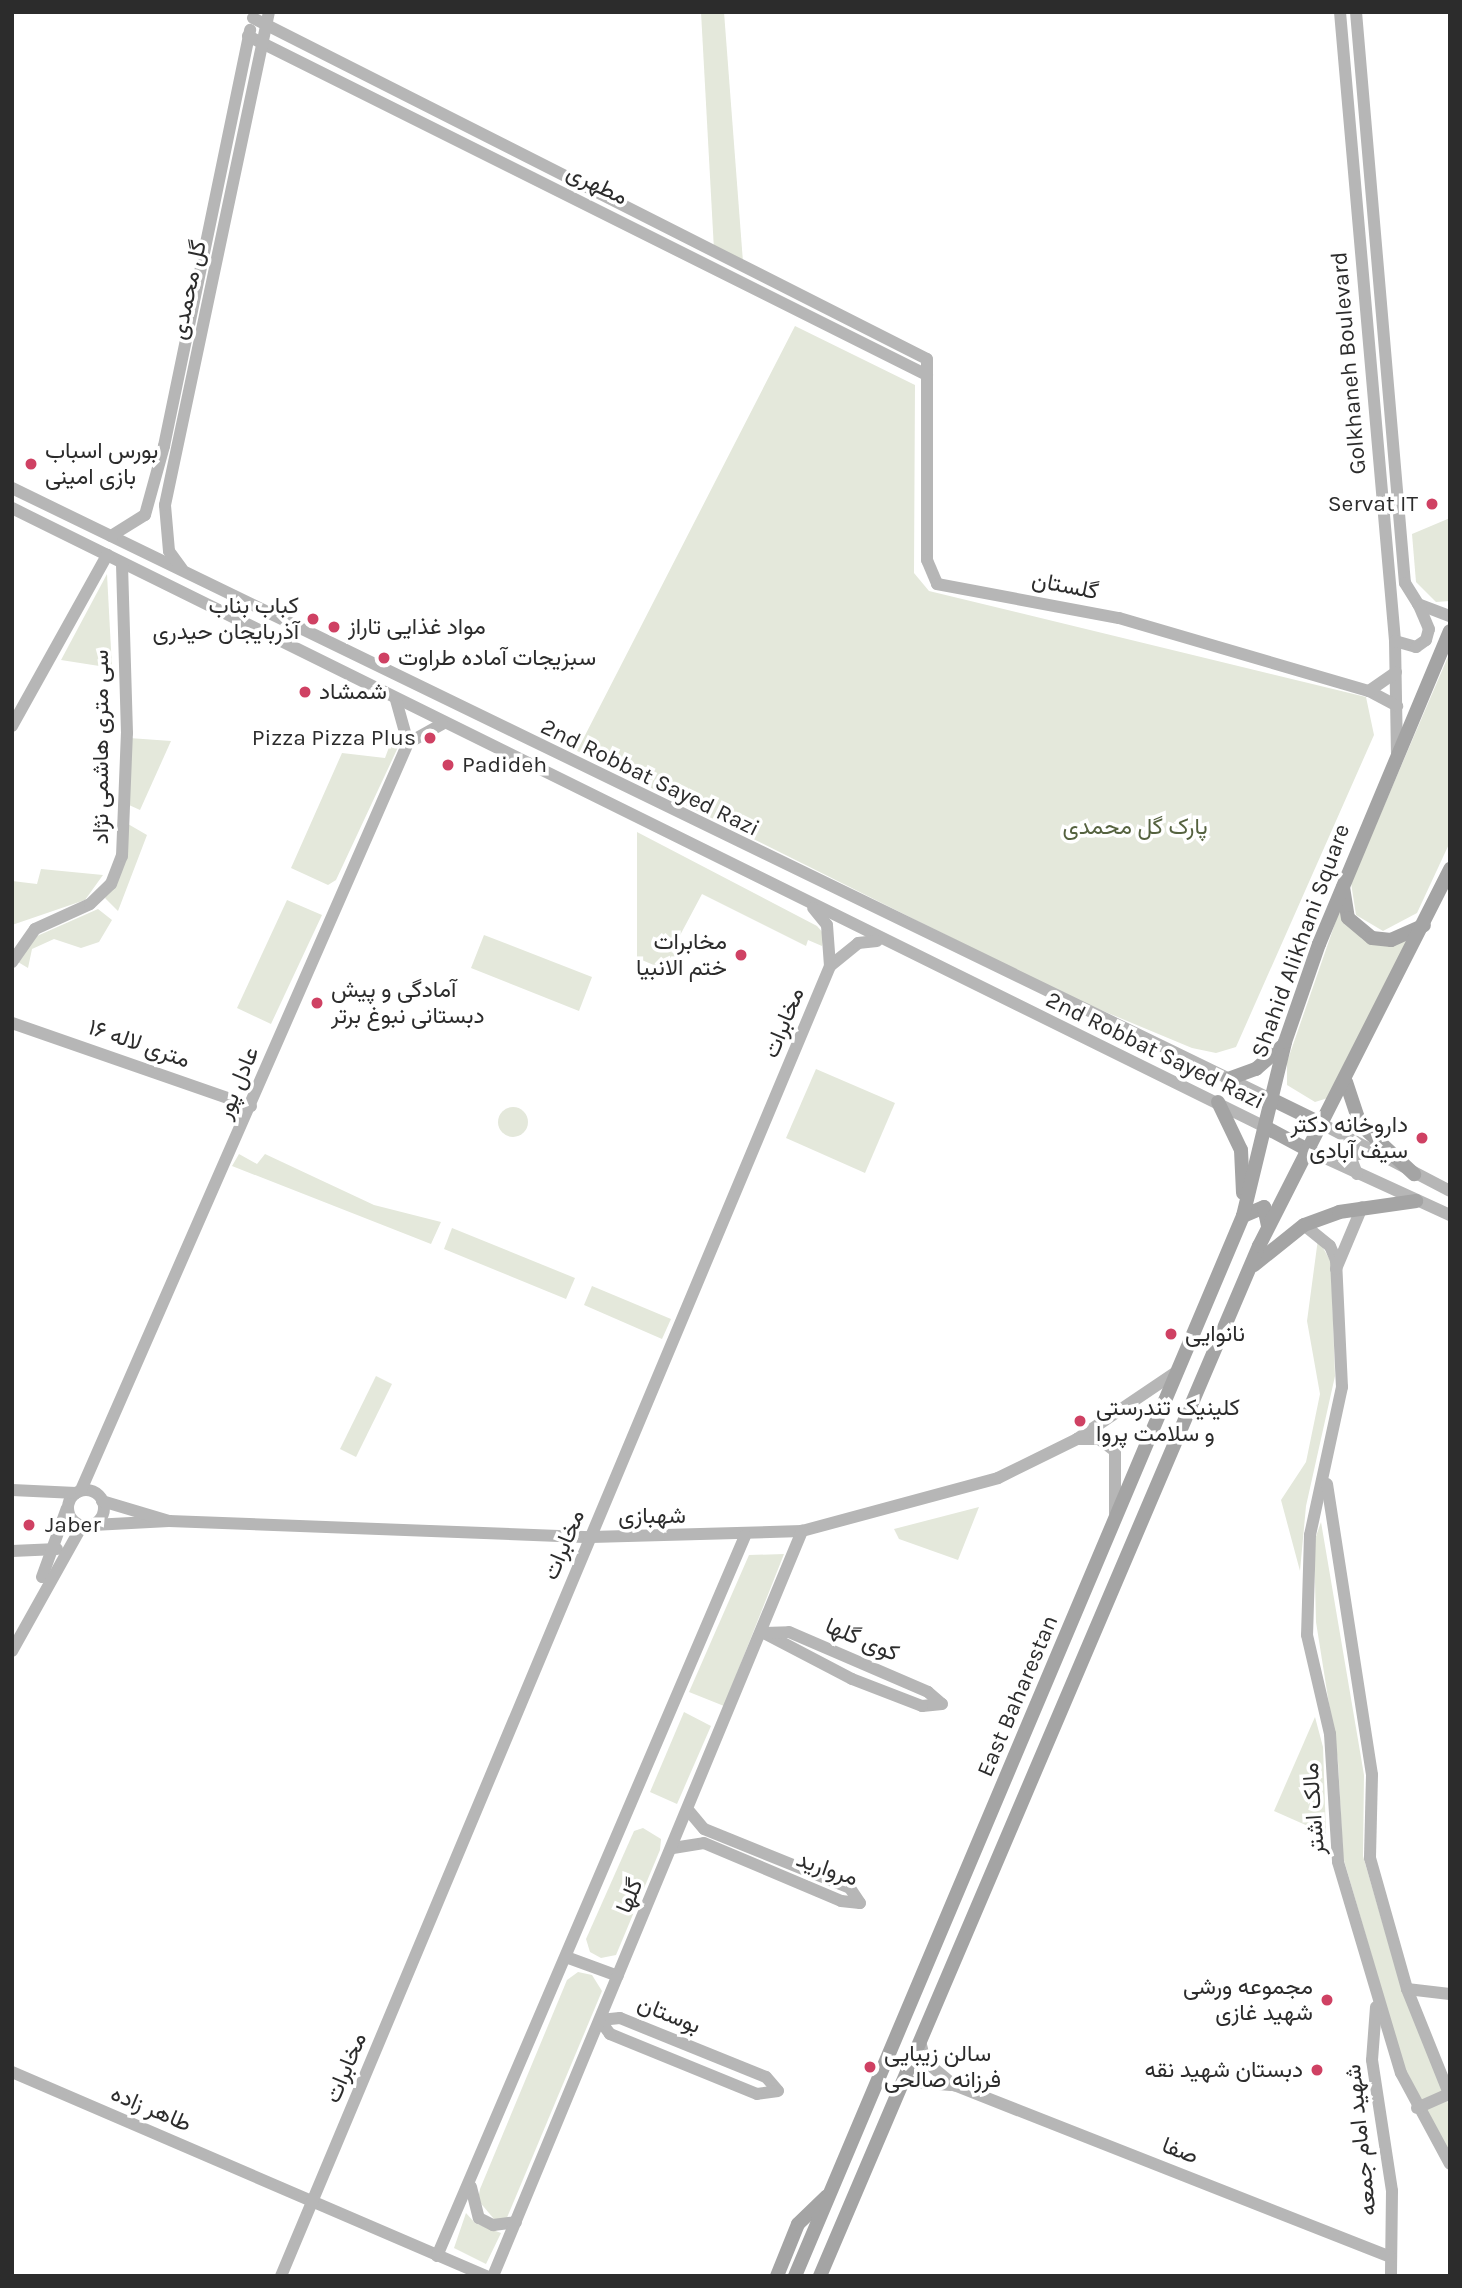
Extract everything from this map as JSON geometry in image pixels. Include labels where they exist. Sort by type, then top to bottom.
[{"type":"main road","name":"Shahid Alikhani Square","points":[[1265,1127],[1285,1042],[1343,879],[1450,631]]},
{"type":"main road","points":[[1265,1127],[1308,1150],[1346,1082],[1450,869]]},
{"type":"main road","points":[[1343,879],[1348,918],[1372,938],[1391,940],[1425,924]]},
{"type":"main road","points":[[1228,1079],[1256,1069],[1285,1042]]},
{"type":"main road","points":[[1346,1082],[1360,1124],[1414,1174]]},
{"type":"main road","points":[[1272,1099],[1322,1124]]},
{"type":"main road","points":[[1218,1102],[1241,1150],[1243,1216],[1264,1207],[1268,1227]]},
{"type":"main road","name":"East Baharestan","points":[[795,2276],[1114,1527],[1243,1216],[1265,1127]]},
{"type":"main road","name":"East Baharestan","points":[[820,2276],[1248,1271],[1308,1150]]},
{"type":"main road","points":[[1248,1271],[1304,1225],[1362,1207],[1416,1201]]},
{"type":"main road","points":[[777,2276],[798,2224],[833,2190]]},
{"type":"street","name":"Golkhaneh Boulevard","points":[[1340,12],[1395,641],[1397,752]]},
{"type":"street","name":"Golkhaneh Boulevard","points":[[1356,12],[1405,583],[1429,629],[1426,640],[1416,647],[1395,641]]},
{"type":"street","name":"مطهری","points":[[253,15],[269,17],[482,137],[928,359]]},
{"type":"street","name":"گل محمدی","points":[[145,515],[185,340],[253,15]]},
{"type":"street","name":"گل محمدی","points":[[184,572],[169,551],[163,524],[269,17]]},
{"type":"street","name":"مطهری","points":[[248,36],[264,41],[927,375]]},
{"type":"street","points":[[185,340],[200,343]]},
{"type":"street","name":"گلستان","points":[[928,359],[927,560],[937,584],[1119,618],[1369,691]]},
{"type":"street","name":"2nd Robbat Sayed Razi","points":[[12,488],[1145,1042],[1272,1099]]},
{"type":"street","name":"2nd Robbat Sayed Razi","points":[[12,508],[813,908],[1265,1127]]},
{"type":"street","points":[[111,536],[145,515],[151,526],[163,524]]},
{"type":"street","points":[[12,726],[107,555]]},
{"type":"street","name":"سی متری هاشمی نژاد","points":[[12,962],[35,929],[90,904],[111,884],[122,856],[127,746],[122,563]]},
{"type":"street","points":[[1418,604],[1450,615]]},
{"type":"street","points":[[244,624],[253,606]]},
{"type":"street","points":[[1396,671],[1369,691],[1397,706]]},
{"type":"street","points":[[396,700],[408,743],[442,724]]},
{"type":"street","name":"عادل پور","points":[[88,1494],[108,1439],[408,743]]},
{"type":"street","points":[[813,908],[827,925],[830,965]]},
{"type":"street","points":[[830,965],[858,943],[880,941]]},
{"type":"street","name":"مخابرات","points":[[281,2276],[830,965]]},
{"type":"street","name":"۱۶ متری لاله","points":[[12,1023],[251,1106]]},
{"type":"street","points":[[1136,1063],[1145,1042]]},
{"type":"street","points":[[1322,1124],[1372,1153],[1450,1191]]},
{"type":"street","points":[[1308,1150],[1450,1215]]},
{"type":"street","points":[[1358,1175],[1350,1156],[1372,1153]]},
{"type":"street","points":[[1336,1269],[1362,1207]]},
{"type":"street","points":[[1304,1225],[1331,1246],[1336,1269]]},
{"type":"street","name":"مالک اشتر","points":[[1336,1269],[1342,1387],[1326,1476],[1310,1535],[1307,1635],[1330,1734],[1338,1862],[1377,2000],[1417,2108],[1450,2164]]},
{"type":"street","name":"شهبازی","points":[[87,1526],[169,1521],[591,1537],[746,1536],[802,1531],[998,1478],[1077,1439],[1179,1371]]},
{"type":"street","points":[[1077,1439],[1100,1439],[1115,1451],[1114,1527]]},
{"type":"street","name":"مالک اشتر","points":[[1326,1476],[1372,1775],[1370,1858],[1407,1989],[1449,2095]]},
{"type":"street","name":"شهبازی","points":[[12,1490],[88,1494],[169,1521]]},
{"type":"street","points":[[12,1651],[24,1626],[58,1549],[67,1508],[88,1494],[102,1518],[58,1549],[41,1580],[24,1626]]},
{"type":"street","points":[[67,1508],[87,1526]]},
{"type":"street","name":"گلها","points":[[493,2276],[764,1633],[802,1531]]},
{"type":"street","name":"گلها","points":[[437,2256],[471,2183],[746,1536]]},
{"type":"street","points":[[19,1552],[58,1549]]},
{"type":"street","points":[[19,1552],[41,1580]]},
{"type":"street","name":"کوی گلها","points":[[789,1632],[859,1662],[942,1704],[922,1706],[852,1679],[764,1633],[789,1632]]},
{"type":"street","points":[[852,1679],[859,1662]]},
{"type":"street","name":"مروارید","points":[[673,1848],[704,1843],[841,1902],[860,1903],[850,1888],[704,1829],[689,1811]]},
{"type":"street","points":[[566,1956],[618,1976]]},
{"type":"street","points":[[1407,1989],[1450,1994]]},
{"type":"street","name":"شهید امام جمعه","points":[[1377,2000],[1372,2060],[1392,2191],[1391,2276]]},
{"type":"street","name":"بوستان","points":[[620,2018],[743,2068],[778,2091],[757,2094],[736,2086],[610,2034],[600,2020],[620,2018]]},
{"type":"street","points":[[920,2041],[925,2061],[954,2085]]},
{"type":"street","points":[[736,2086],[743,2068]]},
{"type":"street","name":"طاهر زاده","points":[[12,2072],[486,2276]]},
{"type":"street","points":[[903,2081],[954,2085]]},
{"type":"street","name":"صفا","points":[[954,2085],[1390,2257]]},
{"type":"street","points":[[1417,2108],[1449,2095]]},
{"type":"street","points":[[471,2183],[479,2218],[493,2225],[516,2221]]},
{"type":"green space","points":[[701,12],[724,12],[743,262],[714,250]]},
{"type":"green space","name":"پارک گل محمدی","points":[[795,326],[915,385],[914,573],[929,591],[1366,697],[1374,735],[1236,1047],[1216,1053],[1192,1048],[1072,998],[577,751]]},
{"type":"green space","points":[[1450,518],[1450,601],[1436,602],[1416,582],[1412,534]]},
{"type":"green space","points":[[107,574],[112,668],[61,660]]},
{"type":"green space","points":[[1450,652],[1450,842],[1417,913],[1383,931],[1356,915],[1351,883]]},
{"type":"green space","points":[[395,731],[400,743],[336,880],[328,885],[291,868],[342,753],[385,758]]},
{"type":"green space","points":[[129,738],[171,741],[140,810],[129,805]]},
{"type":"green space","points":[[128,824],[147,835],[118,911],[105,898],[128,851]]},
{"type":"green space","points":[[637,832],[817,926],[824,934],[822,946],[808,940],[806,946],[702,894],[677,941],[673,973],[637,958]]},
{"type":"green space","points":[[41,869],[103,875],[85,900],[12,925],[12,881],[37,884]]},
{"type":"green space","points":[[287,900],[322,915],[271,1024],[237,1008]]},
{"type":"green space","points":[[98,909],[112,920],[99,942],[81,948],[54,939],[32,949],[28,968],[18,962],[37,936]]},
{"type":"green space","points":[[1340,909],[1362,939],[1375,945],[1411,940],[1328,1098],[1315,1102],[1287,1085],[1287,1062]]},
{"type":"green space","points":[[484,935],[592,977],[579,1011],[471,968]]},
{"type":"green space","points":[[816,1069],[895,1103],[865,1173],[786,1138]]},
{"type":"green space","points":[[513,1107],[519,1108],[527,1116],[527,1128],[519,1136],[513,1137],[507,1136],[499,1128],[498,1122],[499,1116],[507,1108]]},
{"type":"green space","points":[[239,1154],[257,1164],[265,1154],[374,1205],[441,1222],[431,1244],[232,1166]]},
{"type":"green space","points":[[452,1228],[575,1278],[566,1299],[444,1249]]},
{"type":"green space","points":[[1318,1239],[1331,1262],[1335,1376],[1306,1506],[1300,1571],[1281,1500],[1306,1462],[1320,1394],[1307,1321]]},
{"type":"green space","points":[[592,1286],[671,1319],[662,1339],[584,1305]]},
{"type":"green space","points":[[376,1376],[392,1384],[356,1457],[340,1449]]},
{"type":"green space","points":[[979,1507],[958,1560],[899,1539],[894,1529]]},
{"type":"green space","points":[[1321,1522],[1364,1775],[1363,1856],[1403,1993],[1450,2108],[1450,2153],[1404,2067],[1343,1857],[1338,1761],[1316,1622],[1314,1542]]},
{"type":"green space","points":[[784,1554],[724,1706],[689,1692],[749,1555]]},
{"type":"green space","points":[[684,1712],[711,1726],[677,1804],[650,1792]]},
{"type":"green space","points":[[1315,1717],[1323,1747],[1326,1834],[1274,1811]]},
{"type":"green space","points":[[643,1828],[661,1839],[660,1850],[616,1955],[601,1958],[590,1952],[586,1939],[634,1831]]},
{"type":"green space","points":[[578,1972],[592,1975],[602,1991],[506,2220],[494,2219],[478,2200],[480,2189],[567,1980]]},
{"type":"green space","points":[[466,2213],[475,2223],[501,2233],[486,2264],[454,2248]]},
{"type":"place","name":"بورس اسباب بازی امینی","points":[[31,464]]},
{"type":"place","name":"Servat IT","points":[[1432,504]]},
{"type":"place","name":"کباب بناب آذربایجان حیدری","points":[[313,619]]},
{"type":"place","name":"مواد غذایی تاراز","points":[[334,627]]},
{"type":"place","name":"سبزیجات آماده طراوت","points":[[384,658]]},
{"type":"place","name":"شمشاد","points":[[305,692]]},
{"type":"place","name":"Pizza Pizza Plus","points":[[430,738]]},
{"type":"place","name":"Padideh","points":[[448,765]]},
{"type":"place","name":"مخابرات ختم الانبیا","points":[[741,955]]},
{"type":"place","name":"آمادگی و پیش دبستانی نبوغ برتر","points":[[317,1003]]},
{"type":"place","name":"داروخانه دکتر سیف آبادی","points":[[1422,1138]]},
{"type":"place","name":"نانوایی","points":[[1171,1334]]},
{"type":"place","name":"کلینیک تندرستی و سلامت پروا","points":[[1080,1421]]},
{"type":"place","name":"Jaber","points":[[29,1525]]},
{"type":"place","name":"مجموعه ورشی شهید غازی","points":[[1327,2000]]},
{"type":"place","name":"سالن زیبایی فرزانه صالحی","points":[[870,2067]]},
{"type":"place","name":"دبستان شهید نقه","points":[[1317,2070]]}]
